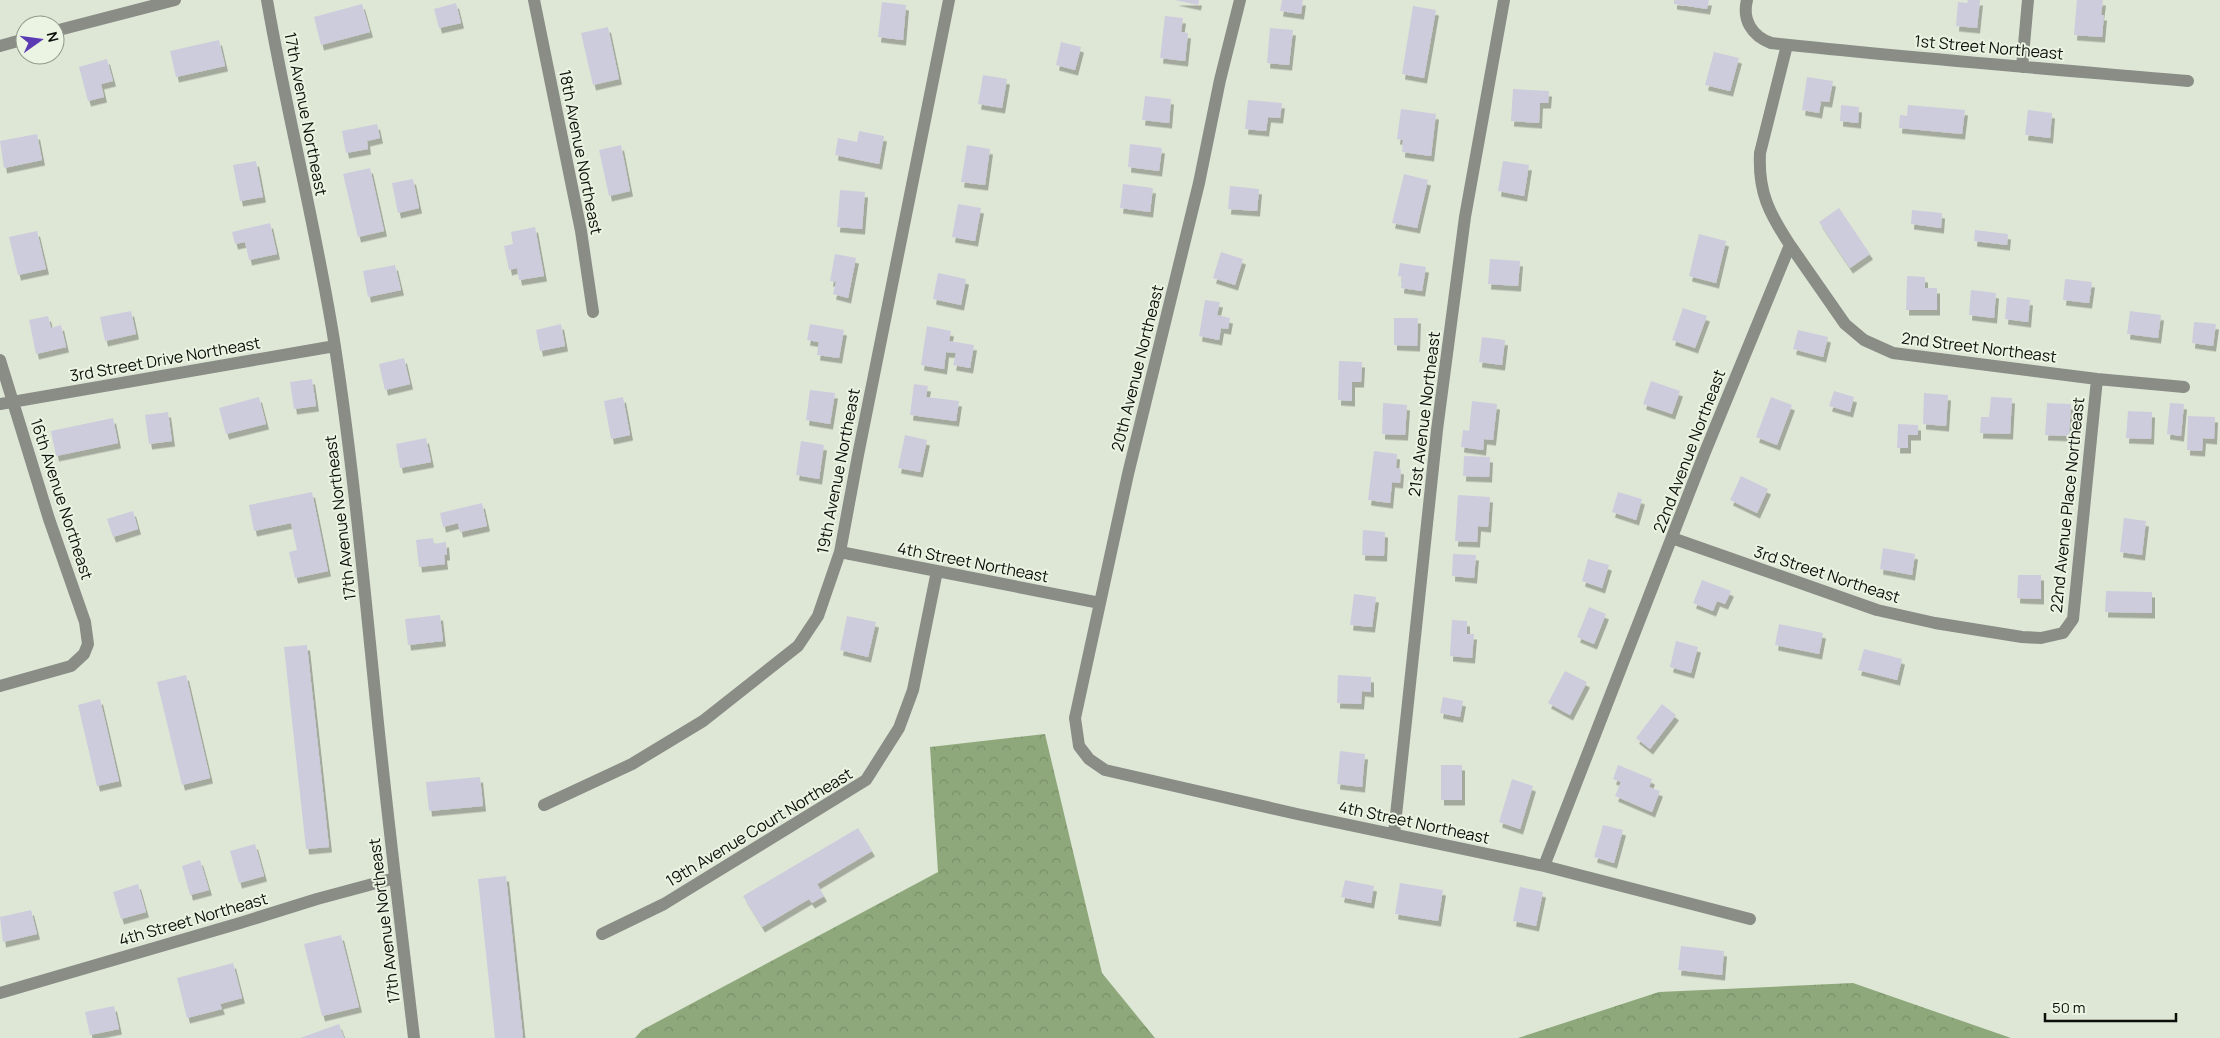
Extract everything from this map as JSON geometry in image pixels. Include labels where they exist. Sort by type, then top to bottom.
[{"type":"street","points":[[65,29],[174,0]]},
{"type":"street","name":"17th Avenue Northeast","points":[[267,0],[278,66],[335,346],[366,602],[414,1038]]},
{"type":"street","name":"18th Avenue Northeast","points":[[534,0],[581,230],[593,312]]},
{"type":"street","name":"19th Avenue Northeast","points":[[544,805],[632,764],[703,721],[798,646],[818,616],[840,552],[949,0]]},
{"type":"street","name":"20th Avenue Northeast","points":[[1079,746],[1075,718],[1128,474],[1199,182],[1220,80],[1240,0]]},
{"type":"street","name":"21st Avenue Northeast","points":[[1394,834],[1436,430],[1465,217],[1504,0]]},
{"type":"street","name":"1st Street Northeast","points":[[1747,0],[1746,16],[1752,30],[1762,40],[1771,44],[2188,81]]},
{"type":"street","points":[[2022,67],[2028,0]]},
{"type":"street","points":[[0,46],[15,42]]},
{"type":"street","points":[[1787,45],[1760,153],[1759,169],[1767,207],[1790,245]]},
{"type":"street","name":"2nd Street Northeast","points":[[1790,245],[1845,324],[1864,340],[1878,348],[1909,357],[2184,387]]},
{"type":"street","name":"22nd Avenue Northeast","points":[[1544,866],[1722,408],[1790,245]]},
{"type":"street","name":"3rd Street Drive Northeast","points":[[0,404],[335,346]]},
{"type":"street","name":"16th Avenue Northeast","points":[[0,360],[49,519],[85,622],[88,644],[78,661],[71,666],[0,686]]},
{"type":"street","name":"22nd Avenue Place Northeast","points":[[2063,633],[2073,619],[2097,379]]},
{"type":"street","name":"3rd Street Northeast","points":[[1672,538],[1877,610],[1935,623],[2022,637],[2052,637],[2063,633]]},
{"type":"street","name":"4th Street Northeast","points":[[840,552],[1100,603]]},
{"type":"street","name":"19th Avenue Court Northeast","points":[[602,934],[673,899],[866,780],[899,728],[913,690],[937,571]]},
{"type":"street","name":"4th Street Northeast","points":[[1079,746],[1089,759],[1105,770],[1297,814],[1544,866],[1750,919]]},
{"type":"street","name":"4th Street Northeast","points":[[0,993],[240,923],[317,898],[395,878]]},
{"type":"green space","points":[[1045,734],[1102,973],[1155,1038],[635,1038],[642,1030],[938,872],[930,747]]},
{"type":"green space","points":[[1853,983],[2011,1038],[1518,1038],[1659,992]]},
{"type":"building","points":[[1175,0],[1199,0],[1198,5]]},
{"type":"building","points":[[1282,0],[1303,0],[1301,14],[1280,11]]},
{"type":"building","points":[[1674,0],[1709,0],[1707,9],[1674,4]]},
{"type":"building","points":[[1968,0],[1980,0],[1977,28],[1956,26],[1958,2],[1967,3]]},
{"type":"building","points":[[2077,0],[2103,0],[2101,15],[2104,15],[2102,37],[2074,35]]},
{"type":"building","points":[[882,2],[906,5],[903,40],[878,37]]},
{"type":"building","points":[[456,3],[461,23],[439,28],[434,9]]},
{"type":"building","points":[[362,4],[370,32],[321,45],[314,17]]},
{"type":"building","points":[[1413,6],[1436,10],[1424,78],[1402,74]]},
{"type":"building","points":[[1165,16],[1183,18],[1181,32],[1188,33],[1185,61],[1160,58]]},
{"type":"building","points":[[608,27],[619,79],[593,85],[581,33]]},
{"type":"building","points":[[1270,28],[1293,30],[1289,65],[1267,63]]},
{"type":"building","points":[[219,40],[225,66],[176,77],[170,51]]},
{"type":"building","points":[[1061,42],[1081,47],[1075,70],[1056,65]]},
{"type":"building","points":[[1714,52],[1739,58],[1730,91],[1705,85]]},
{"type":"building","points":[[107,59],[113,81],[101,84],[104,97],[88,101],[79,67]]},
{"type":"building","points":[[983,75],[1007,79],[1002,108],[978,104]]},
{"type":"building","points":[[1807,77],[1833,81],[1829,102],[1821,101],[1819,113],[1802,110]]},
{"type":"building","points":[[1513,89],[1549,91],[1548,103],[1540,103],[1539,123],[1511,121]]},
{"type":"building","points":[[1145,96],[1171,99],[1169,123],[1142,120]]},
{"type":"building","points":[[1248,100],[1282,103],[1280,118],[1268,117],[1266,131],[1245,129]]},
{"type":"building","points":[[1841,105],[1859,107],[1858,123],[1840,121]]},
{"type":"building","points":[[1908,105],[1965,110],[1962,134],[1899,128],[1900,115],[1907,116]]},
{"type":"building","points":[[1401,109],[1436,114],[1431,156],[1402,152],[1403,140],[1397,139]]},
{"type":"building","points":[[2028,110],[2052,113],[2050,138],[2025,135]]},
{"type":"building","points":[[377,124],[380,138],[367,141],[368,149],[346,153],[342,131]]},
{"type":"building","points":[[859,131],[884,136],[879,164],[835,155],[838,138],[857,142]]},
{"type":"building","points":[[37,134],[42,160],[4,168],[0,141]]},
{"type":"building","points":[[1130,144],[1162,148],[1159,171],[1128,167]]},
{"type":"building","points":[[621,145],[630,191],[609,196],[599,150]]},
{"type":"building","points":[[967,145],[990,149],[985,185],[961,182]]},
{"type":"building","points":[[256,161],[263,197],[240,201],[233,165]]},
{"type":"building","points":[[1503,161],[1529,165],[1524,196],[1498,191]]},
{"type":"building","points":[[370,168],[384,231],[358,237],[343,174]]},
{"type":"building","points":[[1404,174],[1428,180],[1417,228],[1392,223]]},
{"type":"building","points":[[413,179],[419,208],[398,213],[392,183]]},
{"type":"building","points":[[1123,184],[1153,188],[1150,212],[1120,208]]},
{"type":"building","points":[[1230,186],[1259,189],[1257,211],[1228,209]]},
{"type":"building","points":[[840,190],[865,192],[862,229],[837,227]]},
{"type":"building","points":[[958,204],[981,208],[975,241],[952,237]]},
{"type":"building","points":[[1839,208],[1870,254],[1850,268],[1819,222]]},
{"type":"building","points":[[1912,210],[1942,213],[1941,228],[1911,224]]},
{"type":"building","points":[[270,223],[277,254],[249,260],[245,242],[235,244],[232,232]]},
{"type":"building","points":[[535,227],[544,276],[519,280],[517,268],[509,270],[504,246],[513,244],[511,232]]},
{"type":"building","points":[[1975,230],[2008,234],[2007,245],[1974,241]]},
{"type":"building","points":[[37,231],[46,269],[18,275],[9,237]]},
{"type":"building","points":[[1699,234],[1726,241],[1716,283],[1689,276]]},
{"type":"building","points":[[1221,252],[1243,259],[1235,285],[1213,278]]},
{"type":"building","points":[[835,254],[856,258],[848,298],[833,294],[836,282],[830,281]]},
{"type":"building","points":[[1490,259],[1520,261],[1518,286],[1488,284]]},
{"type":"building","points":[[1400,263],[1426,267],[1422,291],[1401,288],[1402,277],[1398,276]]},
{"type":"building","points":[[395,265],[401,290],[368,297],[363,271]]},
{"type":"building","points":[[938,273],[966,279],[961,305],[933,299]]},
{"type":"building","points":[[1907,276],[1925,277],[1925,288],[1937,288],[1937,310],[1906,310]]},
{"type":"building","points":[[2065,279],[2092,282],[2089,303],[2063,300]]},
{"type":"building","points":[[1971,290],[1996,293],[1994,318],[1969,315]]},
{"type":"building","points":[[2007,297],[2030,300],[2028,322],[2005,319]]},
{"type":"building","points":[[1205,300],[1220,302],[1217,315],[1230,318],[1228,329],[1221,328],[1219,340],[1199,336]]},
{"type":"building","points":[[1683,308],[1707,316],[1695,348],[1672,340]]},
{"type":"building","points":[[131,311],[136,334],[105,341],[100,317]]},
{"type":"building","points":[[2130,311],[2161,315],[2158,338],[2127,334]]},
{"type":"building","points":[[48,316],[51,328],[61,325],[66,347],[36,354],[29,320]]},
{"type":"building","points":[[1394,318],[1418,318],[1417,346],[1394,345]]},
{"type":"building","points":[[2194,322],[2216,324],[2213,346],[2192,343]]},
{"type":"building","points":[[561,324],[565,346],[540,351],[536,330]]},
{"type":"building","points":[[810,324],[844,330],[839,358],[817,355],[819,342],[807,340]]},
{"type":"building","points":[[927,326],[951,331],[949,341],[974,345],[970,368],[953,365],[956,353],[946,352],[944,369],[921,365]]},
{"type":"building","points":[[1798,330],[1828,337],[1823,357],[1793,349]]},
{"type":"building","points":[[1482,337],[1505,340],[1502,365],[1479,362]]},
{"type":"building","points":[[404,358],[410,384],[385,390],[379,364]]},
{"type":"building","points":[[1339,361],[1362,362],[1361,382],[1352,382],[1352,401],[1338,400]]},
{"type":"building","points":[[312,379],[316,406],[294,409],[290,382]]},
{"type":"building","points":[[1651,381],[1680,391],[1672,414],[1643,404]]},
{"type":"building","points":[[914,384],[928,386],[926,397],[959,401],[956,421],[910,415]]},
{"type":"building","points":[[810,390],[835,393],[830,424],[806,420]]},
{"type":"building","points":[[1834,391],[1854,397],[1850,412],[1829,406]]},
{"type":"building","points":[[1924,393],[1948,395],[1946,426],[1923,424]]},
{"type":"building","points":[[259,397],[266,424],[226,434],[219,408]]},
{"type":"building","points":[[623,397],[630,435],[611,439],[604,401]]},
{"type":"building","points":[[1771,397],[1792,405],[1777,445],[1756,437]]},
{"type":"building","points":[[1991,397],[2012,398],[2010,434],[1980,433],[1981,417],[1989,417]]},
{"type":"building","points":[[1472,401],[1497,404],[1493,440],[1484,439],[1483,450],[1461,447],[1463,430],[1469,431]]},
{"type":"building","points":[[1383,403],[1407,405],[1405,435],[1382,434]]},
{"type":"building","points":[[2047,403],[2071,404],[2069,436],[2045,435]]},
{"type":"building","points":[[2170,403],[2184,404],[2181,436],[2167,434]]},
{"type":"building","points":[[2128,411],[2152,412],[2151,439],[2126,438]]},
{"type":"building","points":[[168,412],[172,441],[149,444],[145,415]]},
{"type":"building","points":[[2188,416],[2215,417],[2214,439],[2203,438],[2202,451],[2187,450]]},
{"type":"building","points":[[113,418],[118,443],[56,456],[51,431]]},
{"type":"building","points":[[1898,424],[1918,425],[1918,435],[1908,435],[1908,448],[1897,448]]},
{"type":"building","points":[[905,435],[927,440],[920,472],[898,468]]},
{"type":"building","points":[[426,438],[431,462],[400,468],[396,444]]},
{"type":"building","points":[[801,441],[824,445],[819,479],[796,475]]},
{"type":"building","points":[[1374,451],[1397,454],[1396,468],[1401,469],[1400,483],[1392,482],[1390,503],[1368,500]]},
{"type":"building","points":[[1464,456],[1490,457],[1489,477],[1463,476]]},
{"type":"building","points":[[1741,476],[1768,489],[1757,513],[1730,500]]},
{"type":"building","points":[[312,492],[328,571],[295,578],[289,552],[297,550],[291,523],[254,531],[249,505]]},
{"type":"building","points":[[1618,492],[1642,499],[1636,520],[1612,512]]},
{"type":"building","points":[[1458,495],[1490,497],[1488,527],[1478,526],[1477,542],[1455,541]]},
{"type":"building","points":[[482,503],[487,526],[460,532],[458,523],[443,527],[440,513]]},
{"type":"building","points":[[133,511],[138,529],[113,537],[107,519]]},
{"type":"building","points":[[2124,518],[2146,521],[2142,555],[2120,552]]},
{"type":"building","points":[[1363,530],[1385,532],[1384,556],[1362,555]]},
{"type":"building","points":[[433,538],[434,544],[446,542],[447,555],[444,555],[445,564],[419,567],[416,540]]},
{"type":"building","points":[[1883,548],[1915,554],[1912,575],[1880,569]]},
{"type":"building","points":[[1453,554],[1476,555],[1474,578],[1452,576]]},
{"type":"building","points":[[1588,559],[1609,565],[1602,588],[1582,581]]},
{"type":"building","points":[[2018,575],[2041,575],[2041,599],[2017,598]]},
{"type":"building","points":[[1702,580],[1731,591],[1725,604],[1717,601],[1713,611],[1693,603]]},
{"type":"building","points":[[2106,591],[2152,592],[2152,613],[2105,612]]},
{"type":"building","points":[[1354,594],[1376,597],[1372,627],[1350,625]]},
{"type":"building","points":[[1589,607],[1606,614],[1594,644],[1577,637]]},
{"type":"building","points":[[440,615],[443,641],[408,645],[405,619]]},
{"type":"building","points":[[847,616],[876,622],[868,657],[840,650]]},
{"type":"building","points":[[1452,620],[1467,621],[1467,634],[1474,634],[1472,658],[1450,656]]},
{"type":"building","points":[[1779,624],[1823,633],[1819,654],[1775,645]]},
{"type":"building","points":[[1676,641],[1698,647],[1691,673],[1670,667]]},
{"type":"building","points":[[307,645],[329,847],[306,849],[284,647]]},
{"type":"building","points":[[1864,649],[1902,659],[1897,680],[1858,670]]},
{"type":"building","points":[[1565,671],[1587,682],[1570,715],[1548,703]]},
{"type":"building","points":[[186,675],[210,778],[182,785],[157,682]]},
{"type":"building","points":[[1338,675],[1371,677],[1371,692],[1362,691],[1361,704],[1337,703]]},
{"type":"building","points":[[1443,697],[1463,701],[1460,717],[1440,713]]},
{"type":"building","points":[[100,699],[119,781],[97,786],[78,705]]},
{"type":"building","points":[[1662,704],[1676,715],[1650,749],[1636,738]]},
{"type":"building","points":[[1340,751],[1365,754],[1362,787],[1337,784]]},
{"type":"building","points":[[1441,765],[1462,765],[1462,800],[1441,800]]},
{"type":"building","points":[[1618,765],[1652,779],[1649,787],[1660,791],[1652,812],[1615,796],[1621,782],[1613,779]]},
{"type":"building","points":[[480,777],[483,806],[429,811],[426,782]]},
{"type":"building","points":[[1512,779],[1533,786],[1520,829],[1499,822]]},
{"type":"building","points":[[1603,825],[1623,830],[1614,863],[1594,857]]},
{"type":"building","points":[[858,828],[872,851],[817,884],[824,896],[812,903],[809,899],[762,927],[743,896]]},
{"type":"building","points":[[255,844],[264,876],[239,883],[230,851]]},
{"type":"building","points":[[200,860],[209,890],[190,895],[182,866]]},
{"type":"building","points":[[506,876],[523,1038],[495,1038],[478,879]]},
{"type":"building","points":[[1345,880],[1374,886],[1371,903],[1341,897]]},
{"type":"building","points":[[1400,883],[1443,890],[1438,921],[1395,914]]},
{"type":"building","points":[[138,884],[146,912],[121,919],[113,892]]},
{"type":"building","points":[[1520,887],[1543,892],[1536,926],[1513,921]]},
{"type":"building","points":[[31,910],[37,934],[3,942],[0,917]]},
{"type":"building","points":[[341,935],[359,1007],[322,1016],[304,944]]},
{"type":"building","points":[[1681,946],[1724,951],[1722,975],[1678,970]]},
{"type":"building","points":[[233,963],[242,998],[220,1004],[222,1009],[187,1018],[177,978]]},
{"type":"building","points":[[114,1006],[119,1029],[90,1035],[85,1012]]},
{"type":"building","points":[[339,1024],[344,1038],[300,1038]]}]
